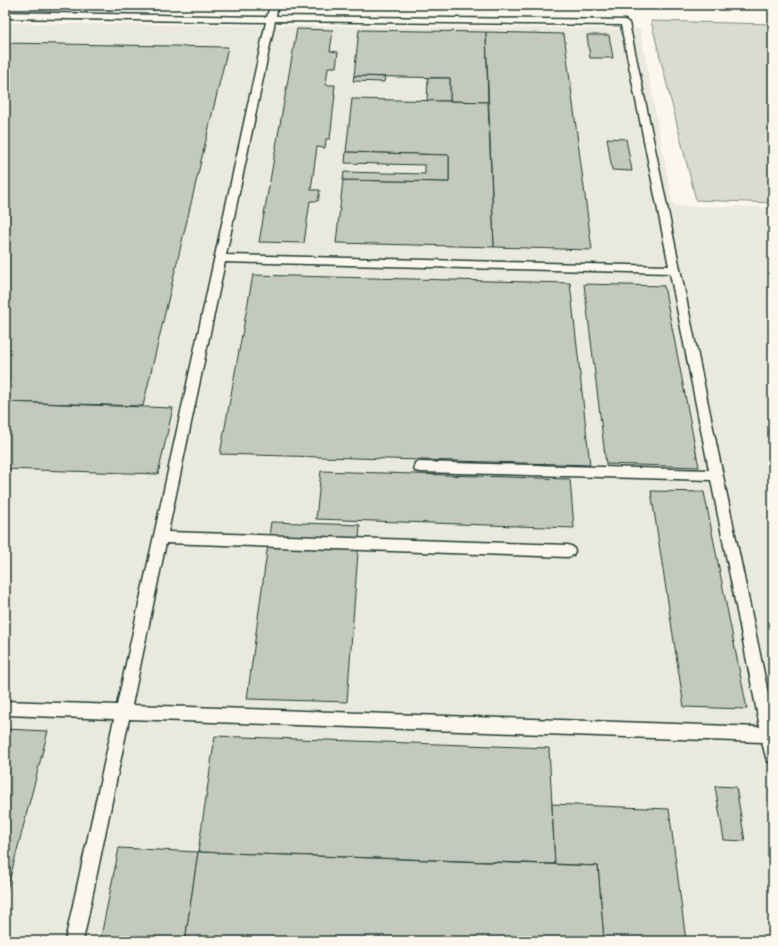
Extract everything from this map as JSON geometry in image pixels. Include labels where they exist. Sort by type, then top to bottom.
[{"type":"lane","points":[[74,941],[274,5]]},
{"type":"lane","points":[[5,15],[257,20],[272,18],[625,22],[773,756]]},
{"type":"lane","points":[[220,258],[675,270]]},
{"type":"lane","points":[[420,467],[716,475]]},
{"type":"lane","points":[[160,537],[568,551]]},
{"type":"lane","points":[[5,708],[605,728],[769,735]]},
{"type":"shaded area","points":[[5,5],[148,5],[145,12],[5,9]]},
{"type":"shaded area","points":[[651,21],[773,24],[773,203],[696,200]]},
{"type":"shaded area","points":[[5,23],[640,29],[673,206],[773,207],[773,941],[5,941]]},
{"type":"building","points":[[297,29],[333,30],[330,51],[338,52],[336,67],[328,67],[326,85],[335,85],[330,139],[326,139],[325,148],[317,147],[311,190],[320,190],[318,201],[310,201],[304,243],[259,242]]},
{"type":"building","points":[[359,30],[486,32],[488,102],[450,101],[450,78],[354,76]]},
{"type":"building","points":[[486,32],[564,34],[592,250],[494,247]]},
{"type":"building","points":[[587,35],[609,35],[613,58],[590,58]]},
{"type":"building","points":[[5,43],[228,47],[143,406],[5,402]]},
{"type":"building","points":[[354,76],[385,77],[384,82],[353,81]]},
{"type":"building","points":[[428,78],[450,78],[450,101],[427,101]]},
{"type":"building","points":[[352,99],[488,102],[494,247],[336,243],[343,180],[449,182],[449,155],[346,152]]},
{"type":"building","points":[[607,138],[626,139],[632,171],[612,170]]},
{"type":"building","points":[[346,152],[449,155],[449,182],[343,180],[344,172],[425,174],[425,165],[345,163]]},
{"type":"building","points":[[253,275],[570,283],[590,465],[220,454]]},
{"type":"building","points":[[584,284],[664,286],[699,467],[606,464]]},
{"type":"building","points":[[5,402],[173,408],[158,474],[5,469]]},
{"type":"building","points":[[321,471],[570,479],[574,528],[316,519]]},
{"type":"building","points":[[651,491],[704,492],[747,709],[684,707]]},
{"type":"building","points":[[271,522],[360,525],[347,702],[247,699]]},
{"type":"building","points":[[5,729],[48,731],[5,897]]},
{"type":"building","points":[[215,736],[549,748],[555,864],[198,852]]},
{"type":"building","points":[[715,786],[736,787],[745,841],[724,840]]},
{"type":"building","points":[[552,804],[669,809],[686,941],[604,941],[598,866],[555,864]]},
{"type":"building","points":[[119,848],[198,852],[185,941],[100,941]]},
{"type":"building","points":[[198,852],[598,866],[604,941],[185,941]]}]
